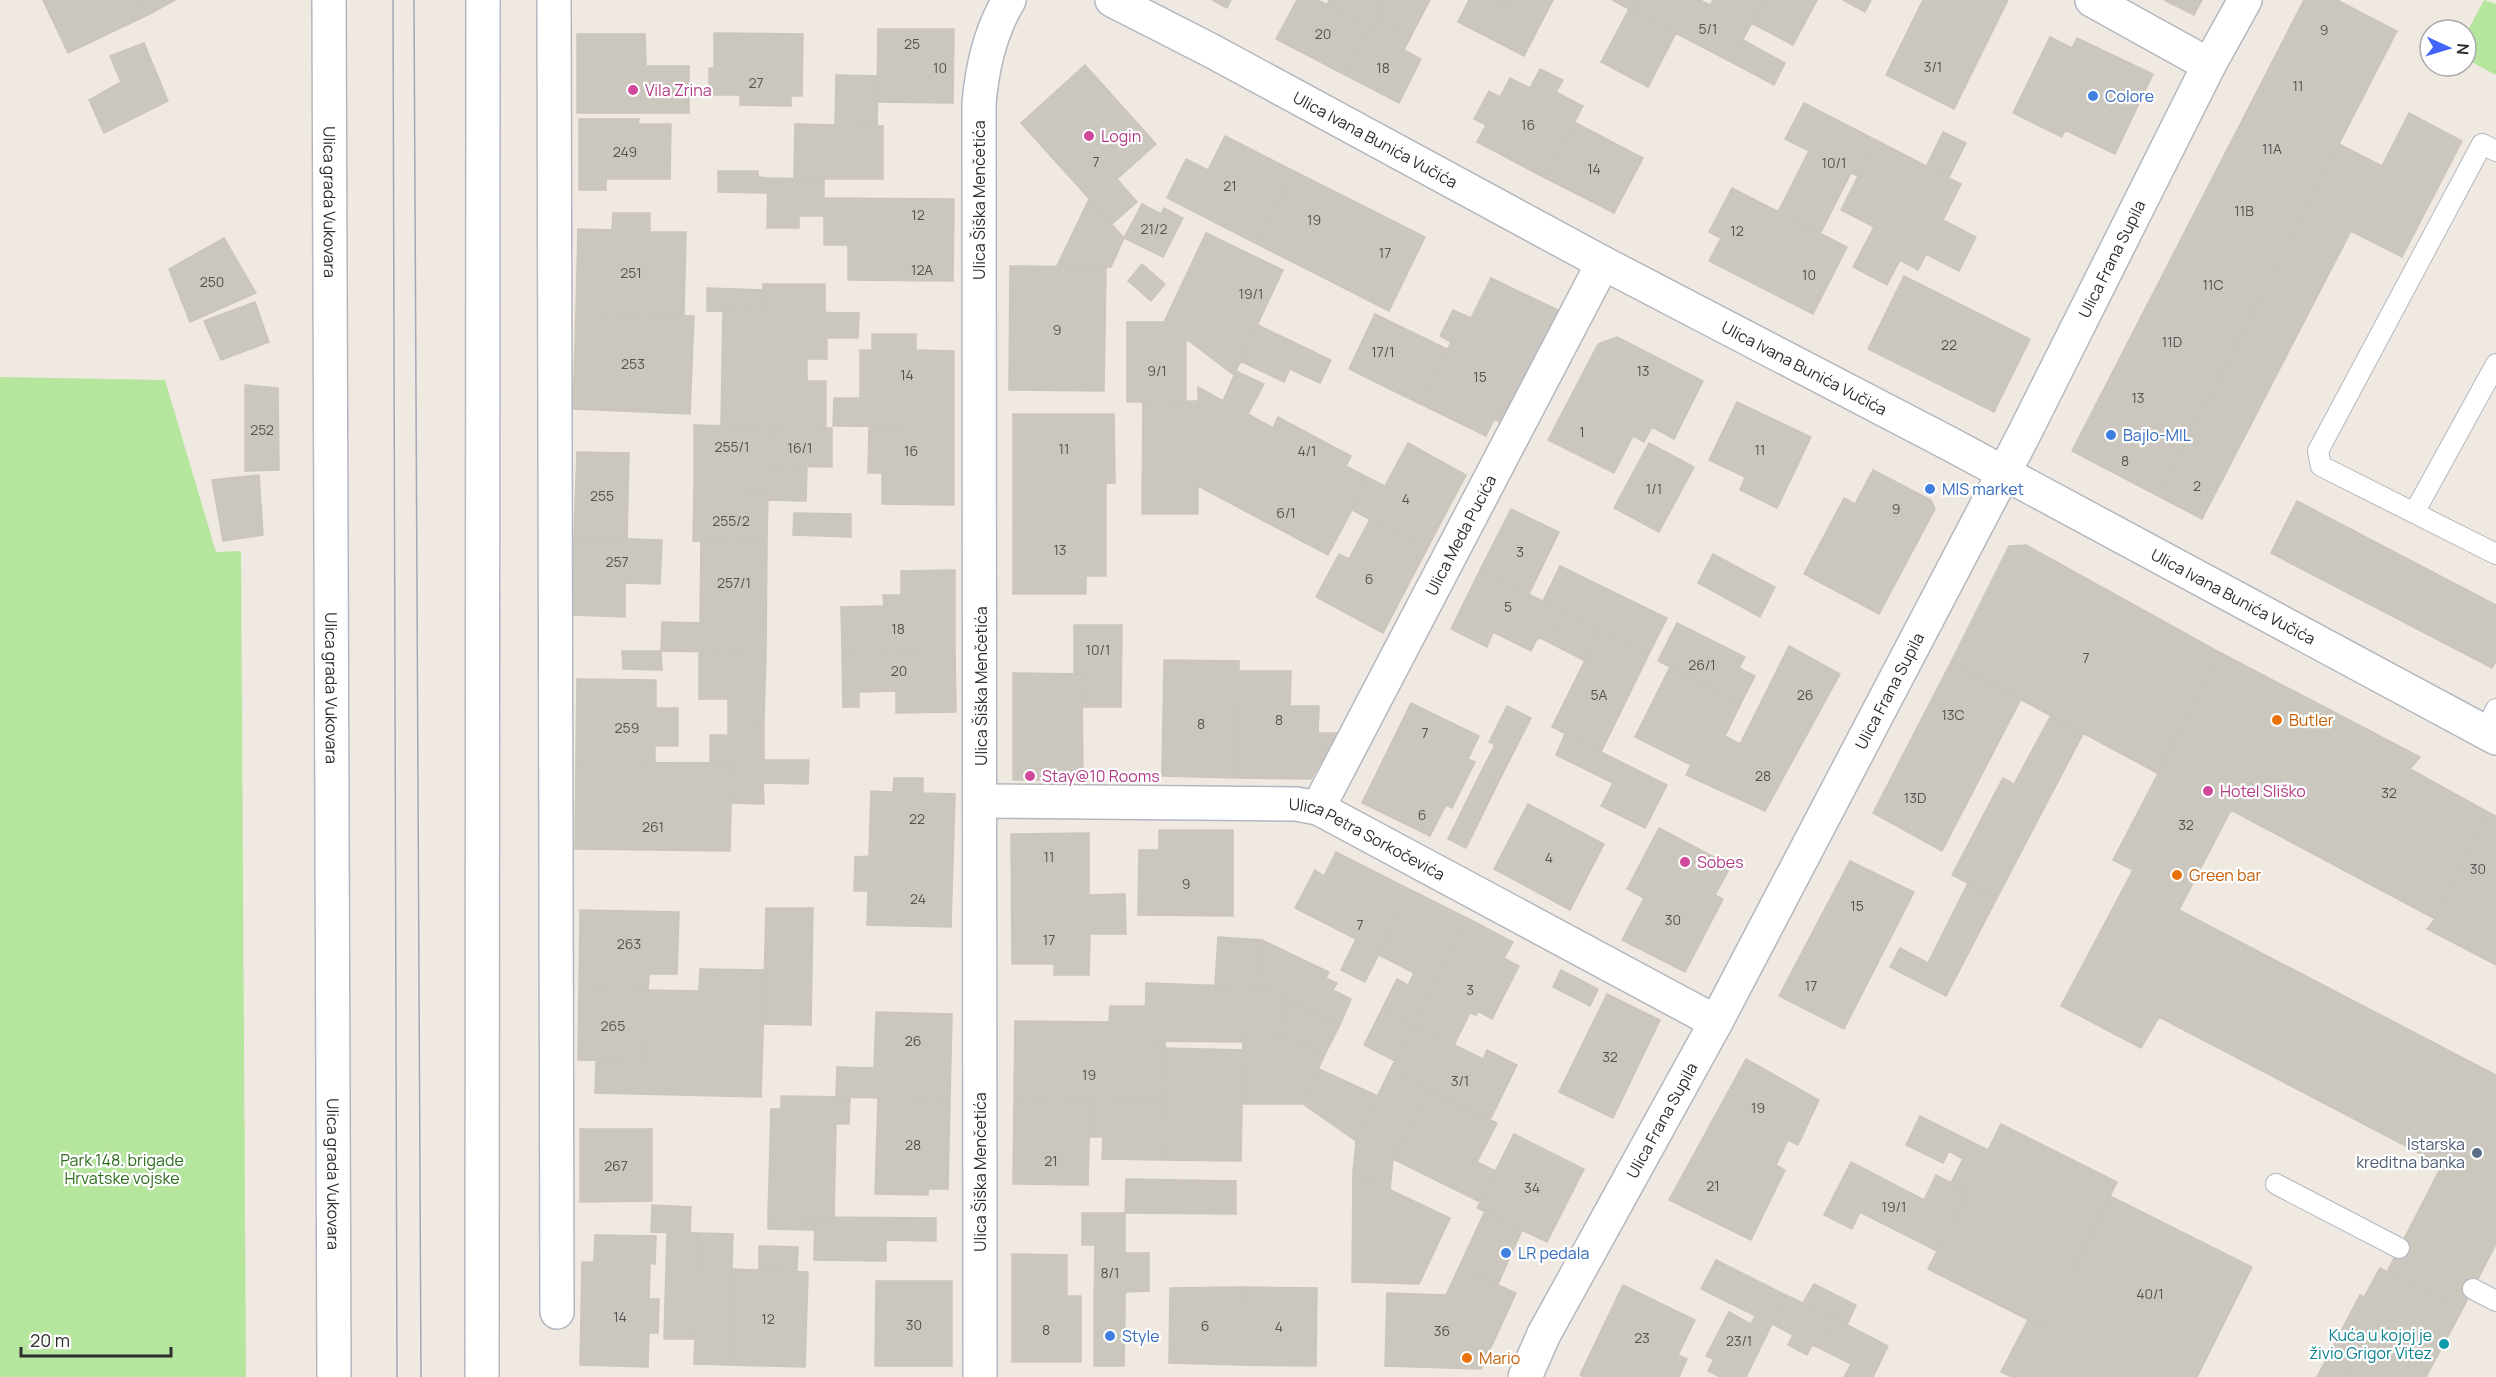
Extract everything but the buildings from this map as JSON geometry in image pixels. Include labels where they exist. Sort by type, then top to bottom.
[{"type":"street","name":"Ulica grada Vukovara","points":[[329,0],[334,1377]]},
{"type":"street","points":[[482,1377],[483,0]]},
{"type":"street","points":[[554,0],[557,1312]]},
{"type":"street","name":"Ulica Šiška Menčetića","points":[[980,1377],[979,104],[981,77],[987,51],[998,18],[1009,0]]},
{"type":"street","name":"Ulica Ivana Bunića Vučića","points":[[1112,0],[1210,50],[1603,263],[2492,726]]},
{"type":"street","points":[[2092,0],[2209,65]]},
{"type":"street","name":"Ulica Frana Supila","points":[[1525,1377],[1544,1334],[1716,1022],[2003,473],[2209,65],[2245,0]]},
{"type":"street","name":"Ulica Meda Pucića","points":[[1318,808],[1603,263]]},
{"type":"street","name":"Ulica Petra Sorkočevića","points":[[981,801],[1296,804],[1318,808],[1716,1022]]},
{"type":"lane","points":[[2496,151],[2482,144],[2318,451],[2321,466],[2496,554]]},
{"type":"lane","points":[[2414,513],[2496,364]]},
{"type":"lane","points":[[2276,1184],[2398,1248]]},
{"type":"lane","points":[[2473,1289],[2496,1301]]},
{"type":"green space","points":[[2484,0],[2496,4],[2496,75],[2478,65],[2478,18],[2474,18]]},
{"type":"green space","name":"Park 148. brigade Hrvatske vojske","points":[[0,377],[165,380],[216,552],[241,551],[246,1377],[0,1377]]},
{"type":"tram line","points":[[393,0],[397,1377]]},
{"type":"tram line","points":[[414,0],[421,1377]]},
{"type":"place","name":"Vila Zrina","points":[[633,90]]},
{"type":"place","name":"Colore","points":[[2093,96]]},
{"type":"place","name":"Login","points":[[1089,136]]},
{"type":"place","name":"Bajlo-MIL","points":[[2111,435]]},
{"type":"place","name":"MIS market","points":[[1930,489]]},
{"type":"place","name":"Butler","points":[[2277,720]]},
{"type":"place","name":"Stay@10 Rooms","points":[[1030,776]]},
{"type":"place","name":"Hotel Sliško","points":[[2208,791]]},
{"type":"place","name":"Sobes","points":[[1685,862]]},
{"type":"place","name":"Green bar","points":[[2177,875]]},
{"type":"place","name":"Istarska kreditna banka","points":[[2477,1153]]},
{"type":"place","name":"LR pedala","points":[[1506,1253]]},
{"type":"place","name":"Style","points":[[1110,1336]]},
{"type":"place","name":"Kuća u kojoj je živio Grigor Vitez","points":[[2444,1344]]},
{"type":"place","name":"Mario","points":[[1467,1358]]}]
